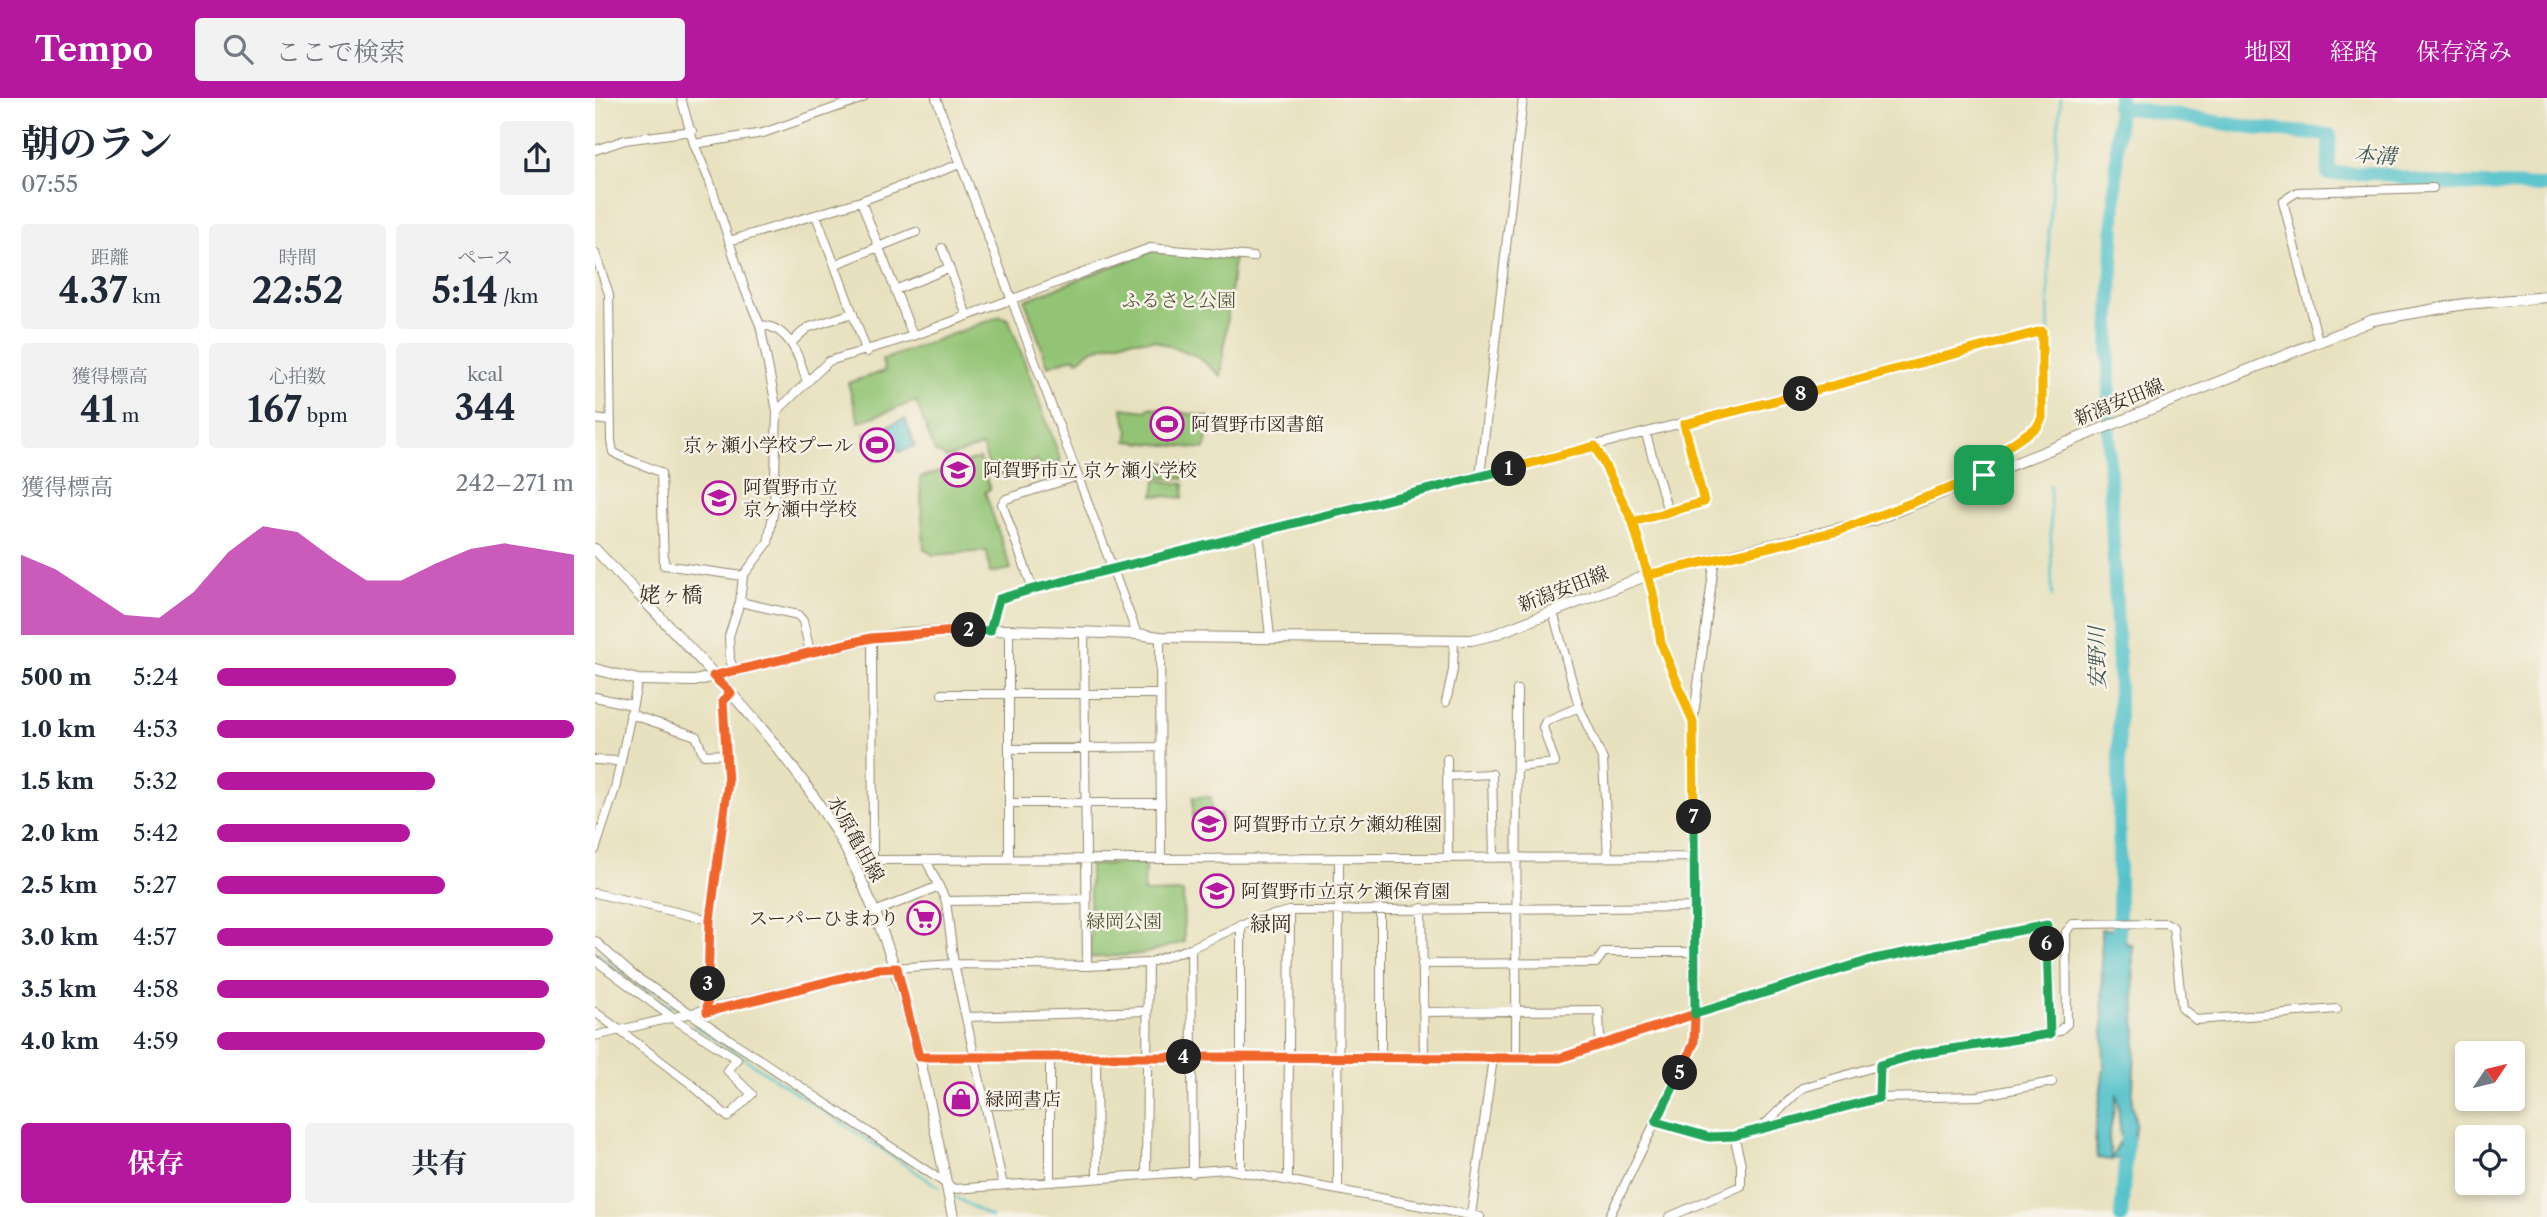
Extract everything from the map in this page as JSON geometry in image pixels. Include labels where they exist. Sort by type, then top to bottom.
[{"type":"main road","name":"新潟安田線","points":[[595,669],[638,680],[695,681],[871,638],[941,630],[1137,634],[1160,637],[1454,640],[1493,635],[1648,575],[1838,531],[2373,320],[2427,309],[2547,297]]},
{"type":"main road","name":"水原亀田線","points":[[595,549],[731,693],[825,815],[855,866],[897,968],[953,1217]]},
{"type":"street","points":[[681,98],[694,144],[760,325],[777,411],[774,508],[768,542],[743,576],[740,602],[729,636],[730,660],[734,670]]},
{"type":"street","points":[[694,144],[764,133],[863,98]]},
{"type":"street","points":[[936,98],[1137,634]]},
{"type":"street","points":[[1481,476],[1523,98]]},
{"type":"street","points":[[595,150],[625,140],[692,131]]},
{"type":"street","points":[[729,241],[861,201],[960,164]]},
{"type":"street","points":[[2318,341],[2283,201],[2297,192],[2433,188]]},
{"type":"street","points":[[861,201],[913,336]]},
{"type":"street","points":[[816,215],[867,352]]},
{"type":"street","points":[[836,264],[916,232]]},
{"type":"street","points":[[941,248],[967,316]]},
{"type":"street","points":[[777,411],[829,361],[867,352],[913,336],[1150,248],[1254,257]]},
{"type":"street","points":[[595,253],[609,294],[610,421],[613,452],[661,473],[664,565],[743,576]]},
{"type":"street","points":[[895,290],[949,268]]},
{"type":"street","points":[[792,342],[807,328],[853,313]]},
{"type":"street","points":[[760,325],[767,326],[792,342],[807,382]]},
{"type":"street","points":[[990,631],[999,599],[1033,589],[2042,331],[2042,418],[2037,427],[1983,463],[1984,475]]},
{"type":"street","points":[[595,419],[610,421]]},
{"type":"street","points":[[1633,522],[1704,502],[1684,424]]},
{"type":"street","points":[[1646,434],[1668,512]]},
{"type":"street","points":[[1595,446],[1633,522],[1648,575],[1661,643],[1693,722]]},
{"type":"street","points":[[1033,589],[1002,504],[1006,499],[1078,477]]},
{"type":"street","points":[[1259,533],[1270,637]]},
{"type":"street","points":[[1609,1217],[1694,1043],[1693,722],[1715,558]]},
{"type":"street","points":[[740,602],[798,615],[803,621],[810,652]]},
{"type":"street","points":[[1553,612],[1579,707],[1603,760],[1608,857]]},
{"type":"street","points":[[1009,630],[1009,859]]},
{"type":"street","points":[[1084,633],[1087,966]]},
{"type":"street","points":[[1160,637],[1161,859]]},
{"type":"street","points":[[871,638],[873,860],[1694,857]]},
{"type":"street","points":[[1446,702],[1453,670],[1454,640]]},
{"type":"street","points":[[595,850],[615,789],[638,680]]},
{"type":"street","points":[[1516,1057],[1517,690]]},
{"type":"street","points":[[707,1012],[710,920],[728,783],[723,701],[731,693]]},
{"type":"street","points":[[942,694],[1160,694]]},
{"type":"street","points":[[595,697],[632,705]]},
{"type":"street","points":[[1517,767],[1555,763],[1543,727],[1546,721],[1579,707]]},
{"type":"street","points":[[630,714],[696,736],[704,755],[726,754]]},
{"type":"street","points":[[1009,749],[1160,747]]},
{"type":"street","points":[[1447,759],[1448,858]]},
{"type":"street","points":[[595,760],[620,761]]},
{"type":"street","points":[[1449,776],[1492,774],[1494,858]]},
{"type":"street","points":[[1009,803],[1161,803]]},
{"type":"street","points":[[1338,1190],[1336,1058],[1339,858]]},
{"type":"street","points":[[926,860],[946,901],[954,964],[1003,1185]]},
{"type":"street","points":[[875,912],[939,886]]},
{"type":"street","points":[[595,893],[710,920]]},
{"type":"street","points":[[946,901],[1087,899]]},
{"type":"street","points":[[595,1036],[707,1012],[877,969],[954,964],[1087,966],[1148,963],[1191,948],[1241,924],[1290,911],[1695,907]]},
{"type":"street","points":[[1422,908],[1424,1058]]},
{"type":"street","points":[[1381,909],[1381,1058]]},
{"type":"street","points":[[1288,1180],[1290,911]]},
{"type":"street","points":[[1761,1128],[1802,1088],[1918,1054],[2050,1034],[2067,1024],[2066,933],[2073,924],[2166,923],[2173,927],[2182,1008],[2196,1020],[2337,1009]]},
{"type":"street","points":[[1241,924],[1241,1171]]},
{"type":"street","points":[[919,1057],[1560,1058],[1874,959],[2047,925],[2050,1034]]},
{"type":"street","points":[[595,941],[633,975],[954,1189],[1146,1174],[1241,1171],[1480,1217]]},
{"type":"street","points":[[1191,948],[1194,1057],[1192,1172]]},
{"type":"street","points":[[1422,964],[1596,963],[1604,952],[1693,952]]},
{"type":"street","points":[[595,960],[674,1019],[737,1059],[727,1070],[752,1094],[728,1118],[691,1083],[595,1012]]},
{"type":"street","points":[[1146,1174],[1148,963]]},
{"type":"street","points":[[1423,1012],[1599,1010],[1601,1043]]},
{"type":"street","points":[[967,1017],[1147,1011]]},
{"type":"street","points":[[1096,1058],[1097,1178]]},
{"type":"street","points":[[1471,1215],[1493,1058]]},
{"type":"street","points":[[1050,1181],[1051,1059]]},
{"type":"street","points":[[1879,1098],[1880,1065]]},
{"type":"street","points":[[1656,1122],[1709,1137],[1734,1136],[1879,1098],[1977,1096],[2052,1082]]},
{"type":"street","points":[[987,1105],[1050,1105]]},
{"type":"street","points":[[1669,1217],[1741,1186],[1741,1164],[1734,1136]]},
{"type":"green space","name":"ふるさと公園","points":[[1152,251],[1234,259],[1221,376],[1197,356],[1154,340],[1127,340],[1093,349],[1077,361],[1075,357],[1048,366],[1025,300]]},
{"type":"green space","points":[[1001,316],[1009,320],[1061,461],[1041,470],[1037,460],[993,477],[982,446],[947,458],[935,452],[916,401],[859,422],[848,383],[885,371],[882,360]]},
{"type":"green space","name":"阿賀野市図書館","points":[[1149,407],[1209,417],[1205,449],[1127,441],[1129,431],[1122,408],[1147,411]]},
{"type":"green space","points":[[979,458],[990,489],[985,492],[1011,569],[990,573],[987,551],[933,555],[924,549],[920,478]]},
{"type":"green space","points":[[1158,462],[1186,465],[1185,479],[1156,476]]},
{"type":"green space","points":[[1156,480],[1184,484],[1183,498],[1154,495]]},
{"type":"green space","points":[[1193,797],[1211,797],[1212,814],[1221,814],[1221,824],[1200,824],[1193,818]]},
{"type":"green space","name":"緑岡公園","points":[[1145,863],[1144,893],[1183,892],[1184,942],[1142,954],[1090,958],[1090,865]]},
{"type":"water","points":[[905,419],[915,446],[899,452],[889,425]]},
{"type":"water","name":"京ヶ瀬小学校プール","points":[[880,428],[890,455],[875,461],[864,434]]},
{"type":"water","points":[[2101,929],[2111,929],[2123,935],[2127,944],[2132,944],[2136,1036],[2132,1104],[2136,1124],[2131,1154],[2111,1160],[2097,1158],[2095,1133],[2104,1067]],"holes":[[[2117,1093],[2121,1139],[2111,1159],[2109,1137]]]},
{"type":"waterway","points":[[2048,379],[2049,229],[2061,98]]},
{"type":"waterway","name":"安野川","points":[[2119,98],[2109,343],[2109,459],[2119,670],[2119,936]]},
{"type":"waterway","name":"本溝","points":[[2117,106],[2260,129],[2330,135],[2328,174],[2376,173],[2437,184],[2547,186]]},
{"type":"waterway","points":[[2050,485],[2052,596]]},
{"type":"waterway","points":[[595,952],[672,1009]]},
{"type":"waterway","points":[[694,1025],[939,1187]]},
{"type":"waterway","name":"安野川","points":[[2121,1217],[2127,1138]]},
{"type":"waterway","points":[[957,1198],[991,1217]]},
{"type":"place","name":"阿賀野市図書館","points":[[1167,424]]},
{"type":"place","name":"京ヶ瀬小学校プール","points":[[877,445]]},
{"type":"place","name":"阿賀野市立 京ケ瀬小学校","points":[[958,470]]},
{"type":"place","name":"阿賀野市立 京ケ瀬中学校","points":[[719,498]]},
{"type":"place","name":"阿賀野市立京ケ瀬幼稚園","points":[[1209,824]]},
{"type":"place","name":"阿賀野市立京ケ瀬保育園","points":[[1217,891]]},
{"type":"place","name":"スーパーひまわり","points":[[924,918]]},
{"type":"place","name":"緑岡書店","points":[[961,1099]]},
{"type":"district","name":"姥ヶ橋","points":[[671,594]]},
{"type":"district","name":"緑岡","points":[[1271,923]]},
{"type":"route","points":[[1984,475],[1874,520],[1838,531],[1648,575],[1633,522],[1595,446],[999,599],[990,631],[941,630],[871,638],[713,676],[731,693],[723,701],[728,783],[710,920],[707,1012],[877,969],[897,968],[919,1057],[976,1055],[1051,1059],[1560,1058],[1695,1014],[1694,1043],[1656,1122],[1709,1137],[1734,1136],[1879,1098],[1880,1065],[1918,1054],[2050,1034],[2047,925],[1948,942],[1874,959],[1695,1014],[1693,722],[1661,643],[1653,593],[1633,522],[1704,502],[1684,424],[2042,331],[2042,418],[2037,427],[1983,463],[1984,475]]}]
